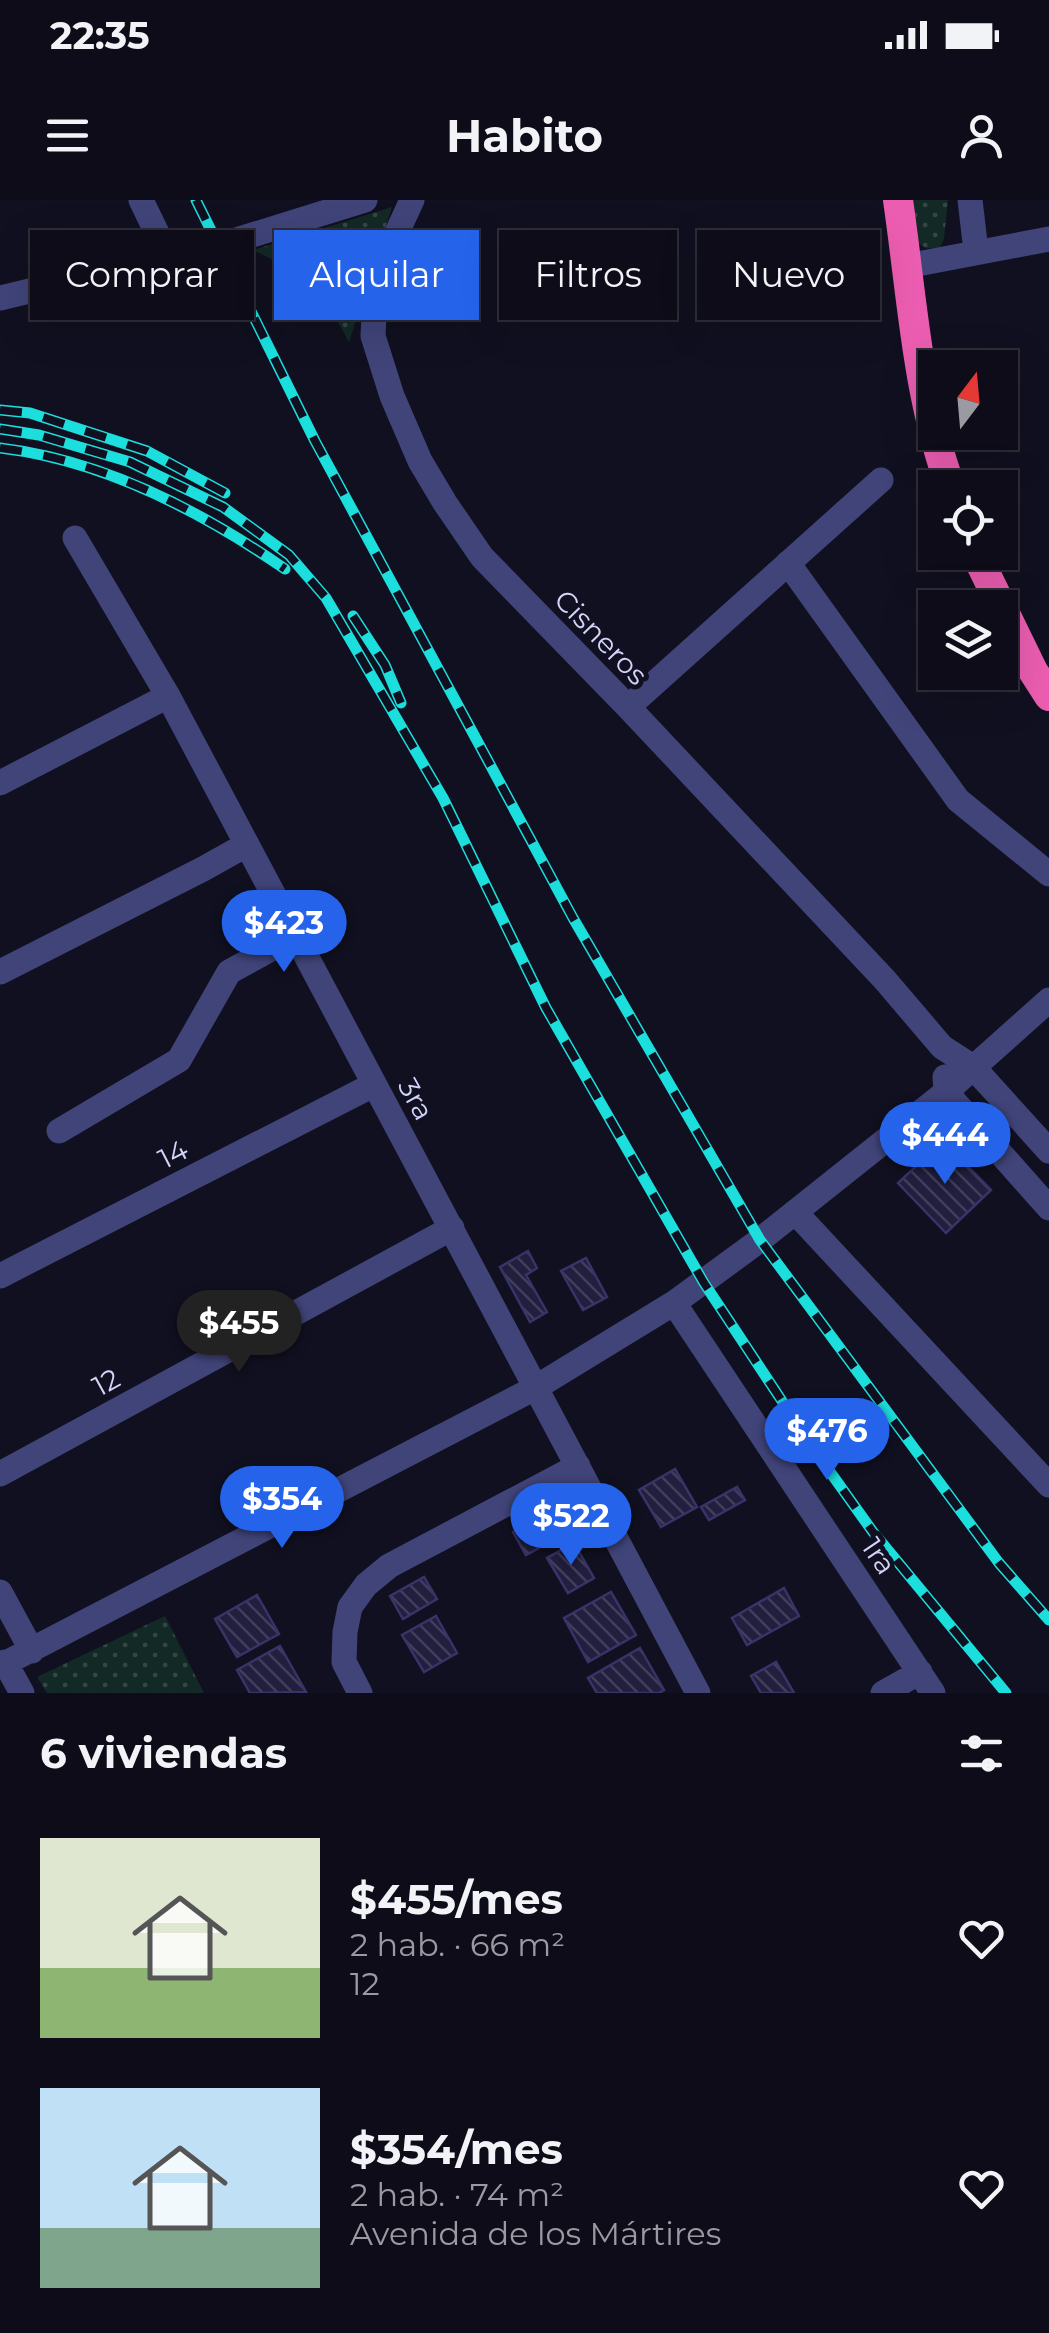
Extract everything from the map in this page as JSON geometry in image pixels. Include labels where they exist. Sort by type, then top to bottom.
[{"type":"highway","points":[[898,200],[926,398],[944,470]]},
{"type":"highway","points":[[984,570],[1049,696]]},
{"type":"street","points":[[141,200],[156,230]]},
{"type":"street","points":[[254,234],[365,200]]},
{"type":"street","name":"Cisneros","points":[[412,200],[388,252],[375,296],[373,336],[392,396],[420,461],[482,557],[885,980],[942,1047],[973,1067],[1049,1152]]},
{"type":"street","points":[[970,200],[976,251]]},
{"type":"street","points":[[907,266],[1049,239]]},
{"type":"street","points":[[0,298],[30,291]]},
{"type":"street","points":[[628,707],[881,480]]},
{"type":"street","name":"3ra","points":[[74,538],[168,696],[698,1693]]},
{"type":"street","points":[[788,562],[958,800],[1049,874]]},
{"type":"street","points":[[0,783],[168,696]]},
{"type":"street","points":[[0,972],[246,845]]},
{"type":"street","points":[[59,1131],[179,1060],[229,972],[294,936]]},
{"type":"street","points":[[22,1693],[3,1664],[535,1388],[674,1303],[946,1092],[1049,1000]]},
{"type":"street","points":[[942,1047],[946,1092],[1049,1208]]},
{"type":"street","name":"14","points":[[0,1276],[373,1085]]},
{"type":"street","points":[[795,1212],[1049,1484]]},
{"type":"street","name":"12","points":[[0,1474],[452,1228]]},
{"type":"street","name":"1ra","points":[[674,1303],[926,1682]]},
{"type":"street","points":[[360,1693],[344,1662],[345,1632],[350,1608],[366,1585],[389,1566],[578,1466]]},
{"type":"street","points":[[0,1592],[32,1651]]},
{"type":"street","points":[[883,1693],[926,1682]]},
{"type":"green space","points":[[912,200],[948,200],[944,239],[939,249],[917,243]]},
{"type":"green space","points":[[392,207],[385,230],[318,230]]},
{"type":"green space","points":[[274,244],[274,260],[254,250]]},
{"type":"green space","points":[[337,320],[356,320],[349,342]]},
{"type":"green space","points":[[165,1616],[204,1693],[47,1693],[37,1677]]},
{"type":"building","points":[[943,1141],[991,1190],[946,1233],[898,1183]]},
{"type":"building","points":[[528,1251],[537,1268],[526,1275],[547,1312],[530,1322],[500,1267]]},
{"type":"building","points":[[586,1258],[607,1297],[583,1310],[561,1271]]},
{"type":"building","points":[[675,1469],[697,1507],[661,1527],[639,1490]]},
{"type":"building","points":[[737,1487],[745,1500],[709,1520],[701,1507]]},
{"type":"building","points":[[551,1511],[565,1534],[526,1555],[513,1532]]},
{"type":"building","points":[[574,1543],[594,1578],[568,1593],[547,1558]]},
{"type":"building","points":[[424,1577],[437,1599],[403,1619],[390,1596]]},
{"type":"building","points":[[784,1588],[799,1616],[747,1645],[732,1618]]},
{"type":"building","points":[[611,1592],[636,1635],[588,1662],[564,1618]]},
{"type":"building","points":[[257,1595],[279,1634],[237,1657],[215,1619]]},
{"type":"building","points":[[436,1616],[457,1653],[424,1672],[402,1635]]},
{"type":"building","points":[[280,1646],[306,1692],[250,1693],[237,1670]]},
{"type":"building","points":[[640,1648],[664,1690],[597,1693],[588,1678]]},
{"type":"building","points":[[776,1662],[794,1693],[761,1693],[751,1676]]},
{"type":"railway","points":[[196,200],[315,441],[573,918],[760,1240],[999,1563],[1049,1620]]},
{"type":"railway","points":[[0,410],[30,413],[147,451],[225,493]]},
{"type":"railway","points":[[0,429],[39,435],[130,462],[223,507],[289,555],[326,598],[443,798],[546,1008],[704,1283],[873,1532],[1006,1693]]},
{"type":"railway","points":[[0,448],[76,464],[150,491],[220,527],[285,569]]},
{"type":"railway","points":[[353,616],[385,665],[401,703]]}]
